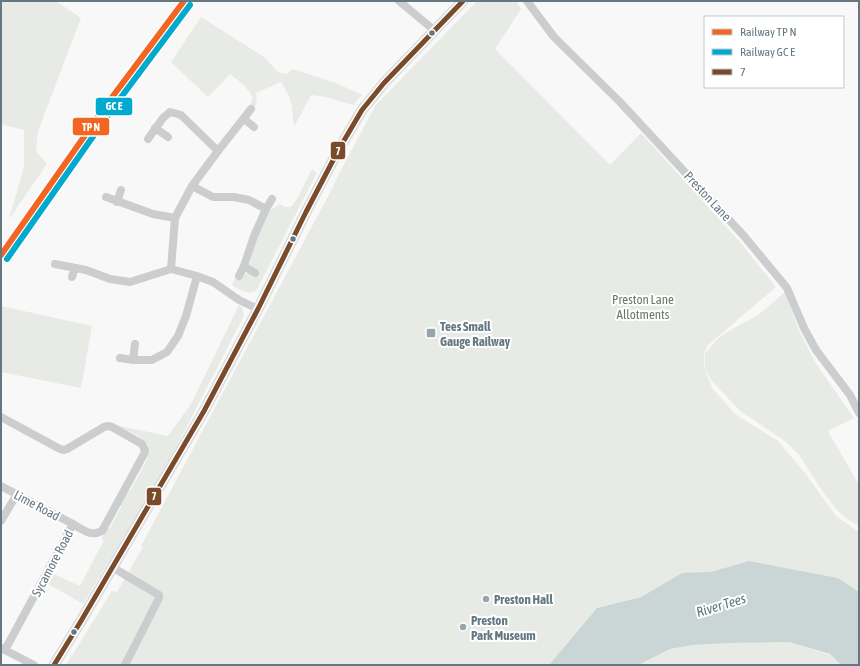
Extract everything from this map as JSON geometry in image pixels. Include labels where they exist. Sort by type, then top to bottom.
[{"type":"main road","points":[[54,665],[204,411],[339,149],[362,110],[384,83],[463,1]]},
{"type":"street","points":[[399,1],[434,30]]},
{"type":"street","name":"Preston Lane","points":[[527,1],[554,37],[620,102],[744,236],[786,288],[804,328],[816,350],[850,395],[859,413]]},
{"type":"street","points":[[171,269],[175,218],[192,186],[218,150],[251,109]]},
{"type":"street","points":[[148,139],[163,118],[170,112],[181,115],[218,150]]},
{"type":"street","points":[[244,118],[254,127]]},
{"type":"street","points":[[156,128],[168,137]]},
{"type":"street","points":[[192,186],[213,197],[234,197],[249,200],[266,210]]},
{"type":"street","points":[[117,202],[121,190]]},
{"type":"street","points":[[106,197],[153,214],[175,218]]},
{"type":"street","points":[[239,276],[254,236],[272,199]]},
{"type":"street","points":[[55,264],[76,268],[110,279],[130,282],[171,269],[198,276],[213,282],[239,300],[258,308]]},
{"type":"street","points":[[244,266],[255,273]]},
{"type":"street","points":[[72,277],[76,268]]},
{"type":"street","points":[[120,358],[152,360],[167,352],[178,336],[186,316],[198,276]]},
{"type":"street","points":[[133,360],[135,344]]},
{"type":"street","name":"Sycamore Road","points":[[1,417],[64,450],[108,426],[142,444],[144,447],[144,454],[102,531],[91,534],[73,524],[3,649]]},
{"type":"street","name":"Lime Road","points":[[1,486],[73,524]]},
{"type":"street","points":[[1,521],[17,494]]},
{"type":"street","points":[[112,567],[158,595],[159,598],[125,665]]},
{"type":"street","points":[[3,649],[34,665]]},
{"type":"green space","points":[[1,1],[56,1],[81,18],[38,131],[36,151],[47,164],[9,219],[24,167],[24,130],[1,124]]},
{"type":"green space","name":"Preston Lane Allotments","points":[[477,1],[516,1],[521,9],[495,49],[610,165],[641,133],[739,241],[776,287],[707,346],[704,354],[705,370],[712,388],[735,414],[778,441],[805,473],[836,516],[859,532],[859,592],[838,578],[749,561],[711,573],[682,573],[641,597],[597,608],[549,665],[66,665],[112,591],[117,592],[143,547],[141,546],[375,106]]},
{"type":"green space","points":[[201,17],[264,57],[278,72],[286,74],[293,69],[336,83],[362,95],[353,105],[326,97],[311,95],[294,127],[292,106],[289,96],[281,82],[256,93],[257,101],[253,111],[249,107],[252,101],[252,96],[245,86],[230,74],[208,97],[171,62]]},
{"type":"green space","points":[[312,169],[317,173],[256,291],[247,292],[232,285],[236,277],[241,280],[244,274],[249,273],[256,276],[259,271],[252,268],[250,263],[259,230],[269,211],[280,204],[285,207],[291,207],[297,199]]},
{"type":"green space","points":[[785,292],[797,326],[815,362],[854,418],[828,431],[859,485],[859,526],[847,519],[835,508],[799,455],[785,441],[740,411],[711,380],[705,368],[705,354],[717,339],[757,316]]},
{"type":"green space","points":[[239,305],[244,314],[243,318],[174,451],[143,506],[83,604],[48,584],[54,574],[80,586],[103,542],[103,533],[105,530],[110,528],[121,507],[120,504],[132,488],[148,458],[147,454],[149,449],[143,440],[115,425],[168,436],[191,404]]},
{"type":"green space","points":[[1,306],[92,326],[81,388],[1,372]]},
{"type":"green space","points":[[789,642],[830,655],[841,665],[638,665],[670,649],[694,645]]},
{"type":"water","name":"River Tees","points":[[749,561],[838,578],[859,592],[859,665],[841,665],[830,654],[789,642],[693,645],[670,649],[638,665],[549,665],[597,608],[641,597],[682,573],[711,572]]},
{"type":"transit line","points":[[1,255],[107,104],[184,1]]},
{"type":"transit line","name":"7","points":[[54,665],[204,411],[258,309],[339,149],[362,110],[384,83],[463,1]]},
{"type":"transit line","points":[[7,259],[113,108],[190,5]]},
{"type":"place","name":"Tees Small Gauge Railway","points":[[431,333]]},
{"type":"place","name":"Preston Hall","points":[[486,599]]},
{"type":"place","name":"Preston Park Museum","points":[[463,627]]}]
